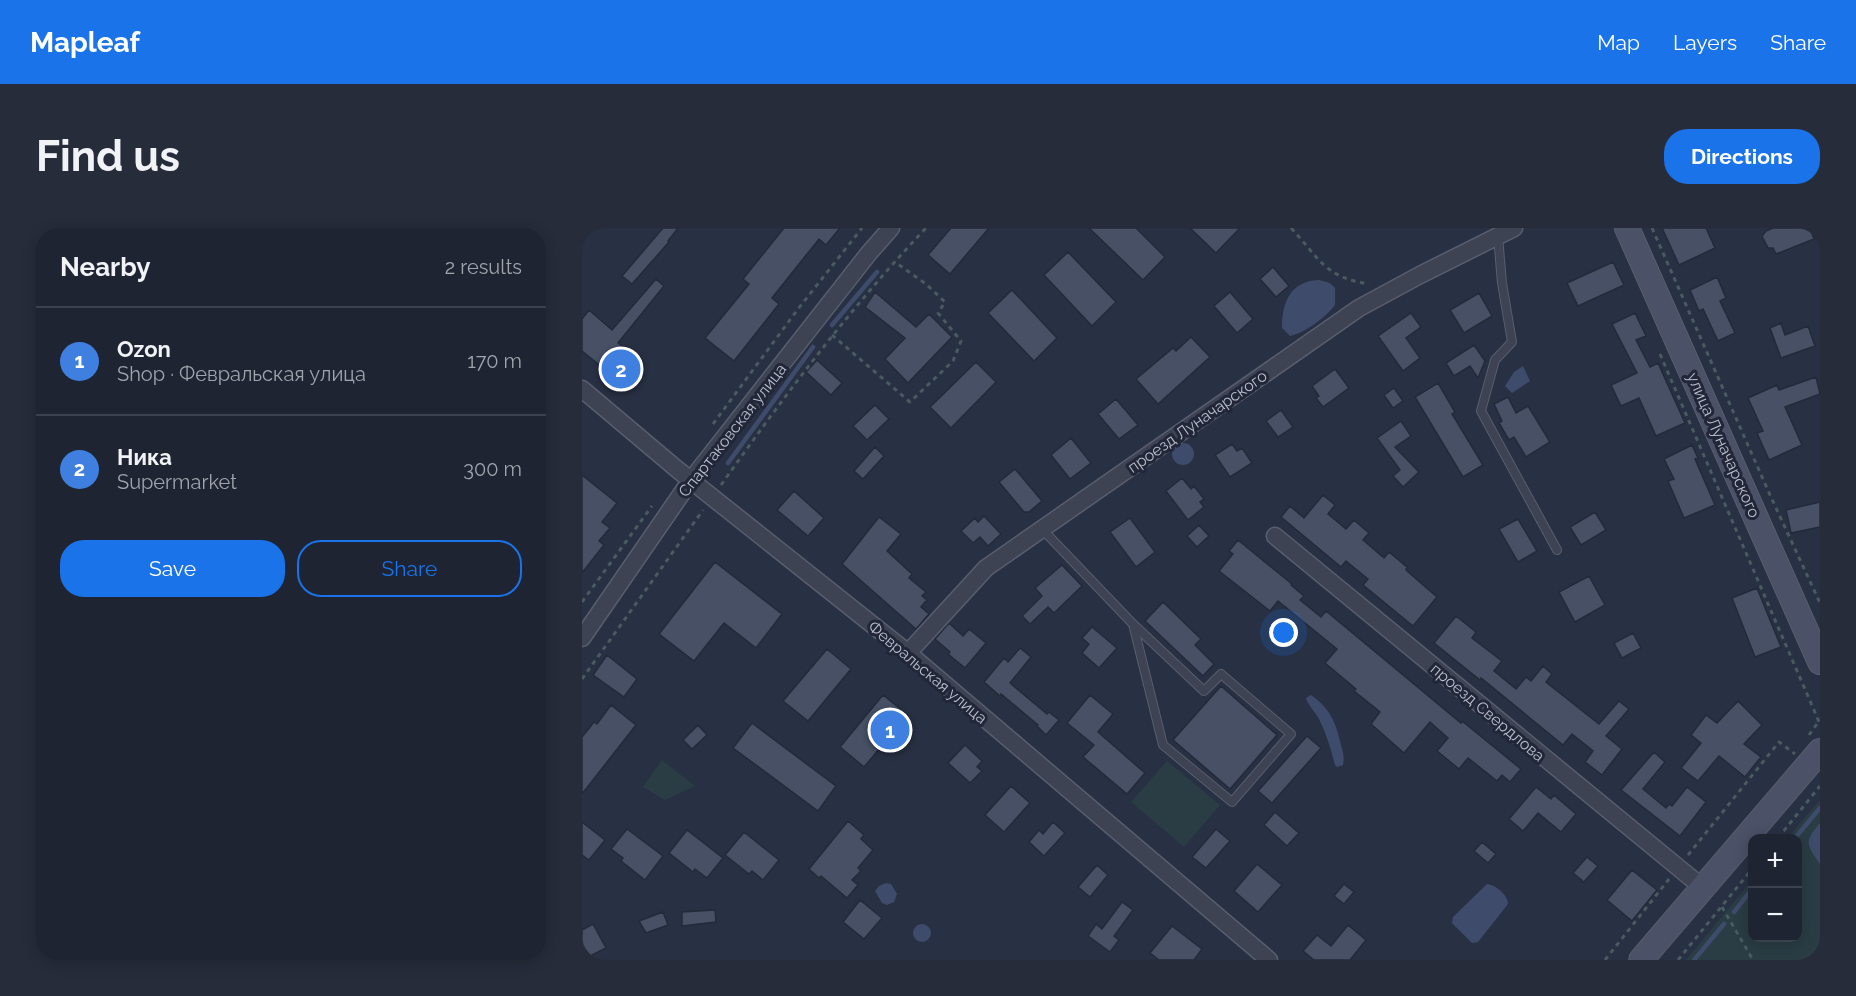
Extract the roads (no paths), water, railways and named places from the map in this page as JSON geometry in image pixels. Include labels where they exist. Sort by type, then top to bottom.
[{"type":"street","name":"Спартаковская улица","points":[[582,638],[691,480],[891,228]]},
{"type":"street","name":"улица Луначарского","points":[[1627,228],[1820,662]]},
{"type":"street","name":"проезд Луначарского","points":[[908,653],[986,568],[1359,308],[1506,232]]},
{"type":"street","name":"Февральская улица","points":[[582,389],[691,480],[908,653],[1269,960]]},
{"type":"street","name":"проезд Свердлова","points":[[1275,536],[1702,888]]},
{"type":"street","points":[[1641,960],[1702,888],[1809,745]]},
{"type":"lane","points":[[1506,232],[1502,283],[1512,342],[1495,360],[1481,411],[1557,550]]},
{"type":"lane","points":[[1042,529],[1133,624],[1204,691],[1221,674],[1291,734],[1232,802],[1163,745],[1133,624]]},
{"type":"water","points":[[1319,280],[1330,283],[1335,288],[1335,305],[1315,324],[1290,336],[1282,328],[1286,302],[1301,284]]},
{"type":"water","points":[[1523,366],[1530,381],[1512,393],[1505,386],[1514,372]]},
{"type":"water","points":[[1183,443],[1191,446],[1194,454],[1191,462],[1183,465],[1175,462],[1172,454],[1175,446]]},
{"type":"water","points":[[1311,695],[1327,710],[1333,721],[1343,753],[1343,765],[1337,767],[1335,765],[1322,724],[1307,701],[1306,698]]},
{"type":"water","points":[[1820,823],[1820,864],[1812,852],[1809,839]]},
{"type":"water","points":[[886,883],[891,884],[897,894],[894,902],[887,905],[882,903],[875,891]]},
{"type":"water","points":[[1487,884],[1501,891],[1508,904],[1478,942],[1472,943],[1452,923],[1453,917]]},
{"type":"water","points":[[922,924],[928,927],[931,933],[928,939],[922,942],[916,939],[913,933],[916,927]]},
{"type":"waterway","points":[[832,325],[877,272]]},
{"type":"waterway","points":[[728,463],[813,347]]},
{"type":"waterway","points":[[1798,834],[1820,808]]},
{"type":"waterway","points":[[1734,912],[1748,894]]},
{"type":"waterway","points":[[1694,960],[1724,924]]},
{"type":"place","name":"Ника","points":[[621,369]]},
{"type":"place","name":"Ozon","points":[[890,730]]}]
